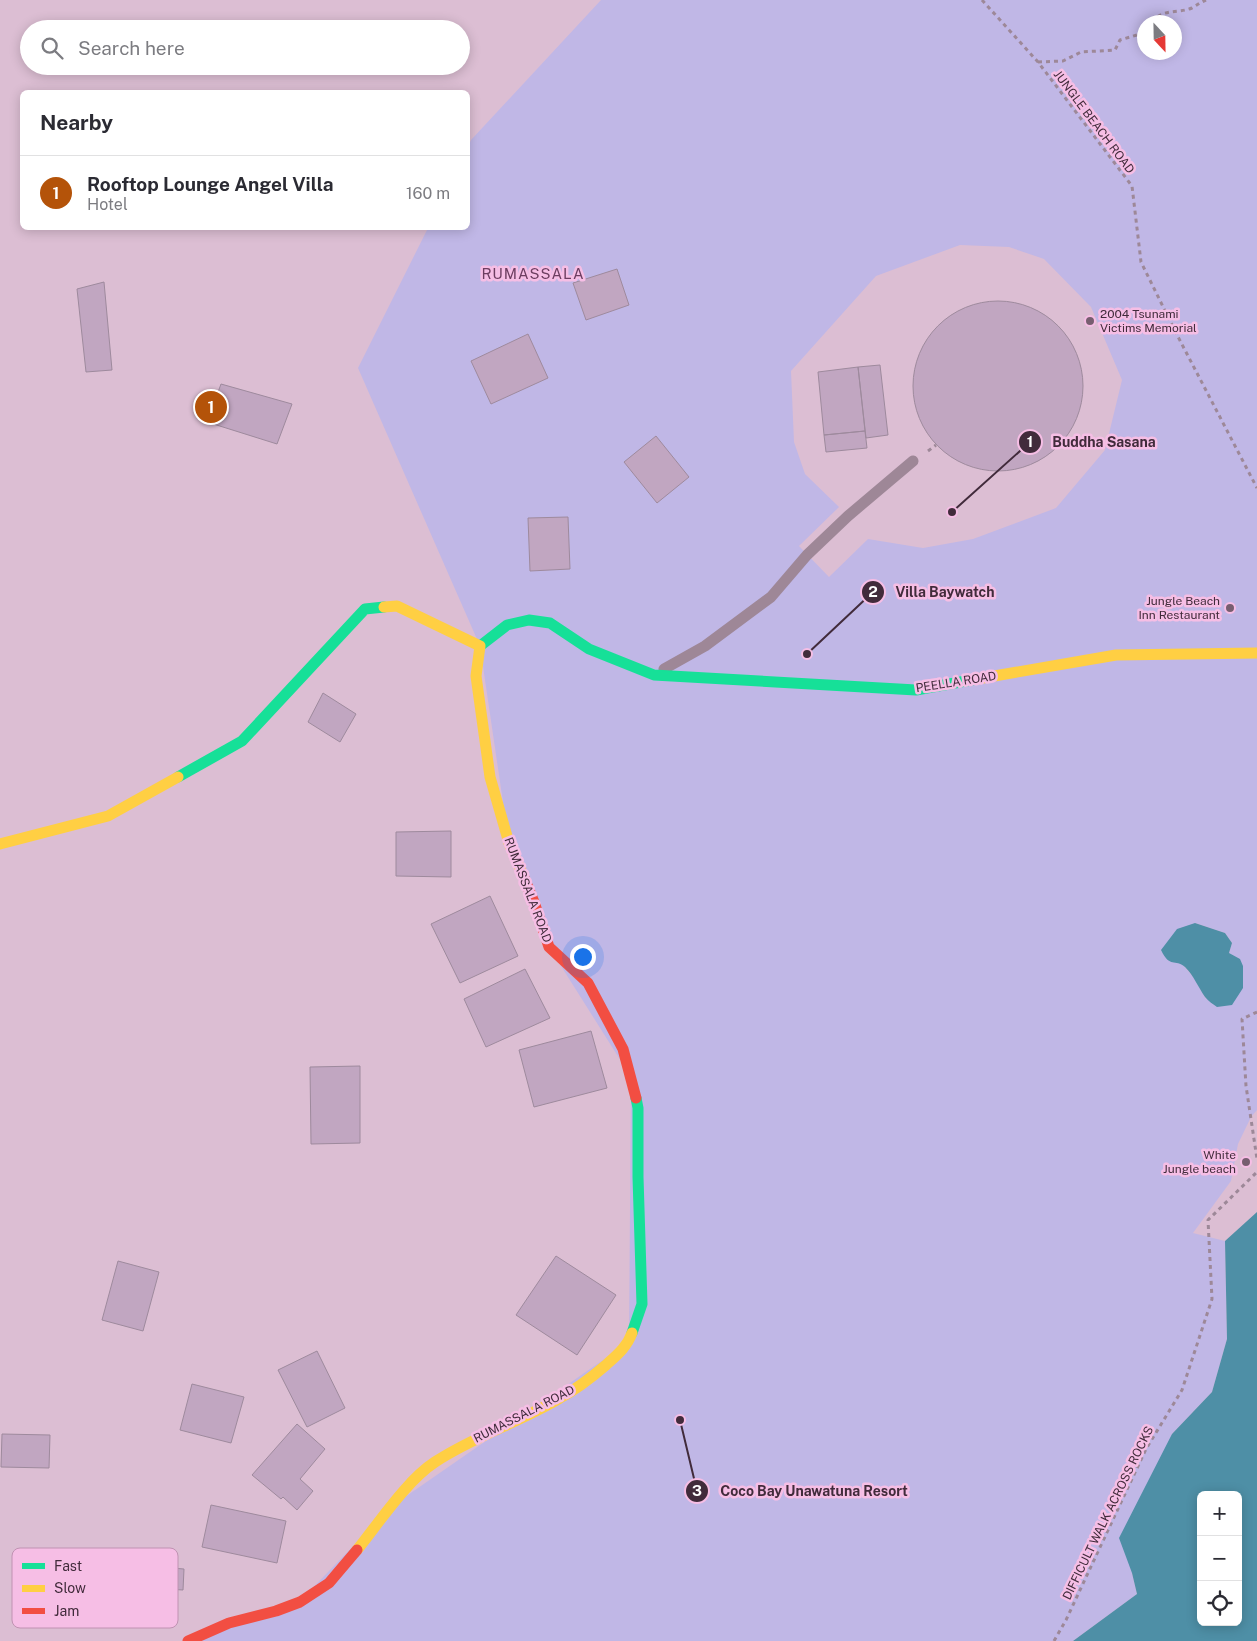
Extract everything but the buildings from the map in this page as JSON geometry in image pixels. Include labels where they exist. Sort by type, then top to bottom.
[{"type":"street","points":[[0,844],[108,816],[242,741],[366,609],[396,606],[480,646]]},
{"type":"street","name":"PEELLA ROAD","points":[[480,646],[507,625],[529,620],[550,623],[589,649],[654,675],[916,690],[1116,655],[1257,653]]},
{"type":"street","name":"RUMASSALA ROAD","points":[[188,1641],[229,1623],[276,1611],[300,1602],[316,1593],[329,1583],[346,1564],[412,1481],[433,1462],[461,1446],[559,1399],[585,1383],[621,1352],[629,1342],[642,1304],[638,1108],[631,1077],[623,1049],[588,983],[549,946],[534,902],[510,843],[490,777],[481,721],[476,676],[480,646]]},
{"type":"lane","points":[[654,675],[705,646],[771,597],[807,555],[848,516],[913,461]]},
{"type":"path","name":"JUNGLE BEACH ROAD","points":[[982,0],[1038,62],[1132,186],[1141,262],[1257,488]]},
{"type":"path","points":[[1161,15],[1168,11],[1181,11],[1206,0]]},
{"type":"path","points":[[1038,62],[1063,61],[1080,52],[1115,50],[1120,40],[1137,35]]},
{"type":"path","points":[[1257,1012],[1242,1019],[1246,1086],[1257,1158]]},
{"type":"path","name":"DIFFICULT WALK ACROSS ROCKS","points":[[1054,1641],[1066,1620],[1146,1449],[1182,1390],[1212,1299],[1208,1220],[1257,1172]]},
{"type":"shaded area","points":[[601,0],[1257,0],[1257,1110],[1251,1117],[1238,1144],[1231,1181],[1193,1233],[1225,1241],[1227,1339],[1212,1392],[1172,1434],[1132,1573],[1137,1594],[1073,1641],[188,1641],[299,1602],[392,1506],[629,1342],[631,1077],[549,947],[509,843],[480,646],[358,368],[427,230],[470,230],[471,140]],"holes":[[[960,245],[1009,247],[1044,259],[1091,307],[1122,380],[1105,450],[1056,508],[973,539],[923,548],[868,539],[829,577],[799,546],[839,507],[805,474],[794,442],[791,371],[876,276]],[[1195,923],[1225,933],[1232,943],[1206,999],[1195,979],[1183,965]]]},
{"type":"water","points":[[1195,923],[1225,933],[1232,943],[1229,953],[1240,959],[1243,966],[1243,988],[1232,1005],[1217,1007],[1205,997],[1185,967],[1167,959],[1161,950],[1177,929]]},
{"type":"water","points":[[1257,1212],[1257,1641],[1073,1641],[1137,1594],[1132,1573],[1119,1538],[1172,1434],[1212,1392],[1227,1339],[1225,1241]]},
{"type":"traffic: fast","points":[[178,777],[242,741],[365,609],[384,607]]},
{"type":"traffic: fast","points":[[480,646],[507,625],[529,620],[550,623],[589,649],[654,675],[916,690],[977,679]]},
{"type":"traffic: fast","points":[[632,1333],[642,1304],[638,1108],[636,1098]]},
{"type":"traffic: slow","points":[[384,607],[397,606],[480,646],[476,676],[490,777],[509,843],[522,873]]},
{"type":"traffic: slow","points":[[977,679],[1116,655],[1257,653]]},
{"type":"traffic: slow","points":[[0,844],[108,816],[178,777]]},
{"type":"traffic: slow","points":[[357,1550],[404,1491],[424,1470],[465,1444],[545,1407],[572,1391],[618,1354],[632,1333]]},
{"type":"traffic: jam","points":[[522,873],[549,947],[588,983],[623,1049],[636,1098]]},
{"type":"traffic: jam","points":[[188,1641],[229,1623],[276,1611],[300,1602],[329,1583],[357,1550]]},
{"type":"place","name":"2004 Tsunami Victims Memorial","points":[[1090,321]]},
{"type":"place","name":"Rooftop Lounge Angel Villa","points":[[211,407]]},
{"type":"place","name":"Buddha Sasana","points":[[952,512]]},
{"type":"place","name":"Jungle Beach Inn Restaurant","points":[[1230,608]]},
{"type":"place","name":"Villa Baywatch","points":[[807,654]]},
{"type":"place","name":"White Jungle beach","points":[[1246,1162]]},
{"type":"place","name":"Coco Bay Unawatuna Resort","points":[[680,1420]]},
{"type":"district","name":"RUMASSALA","points":[[533,274]]}]
